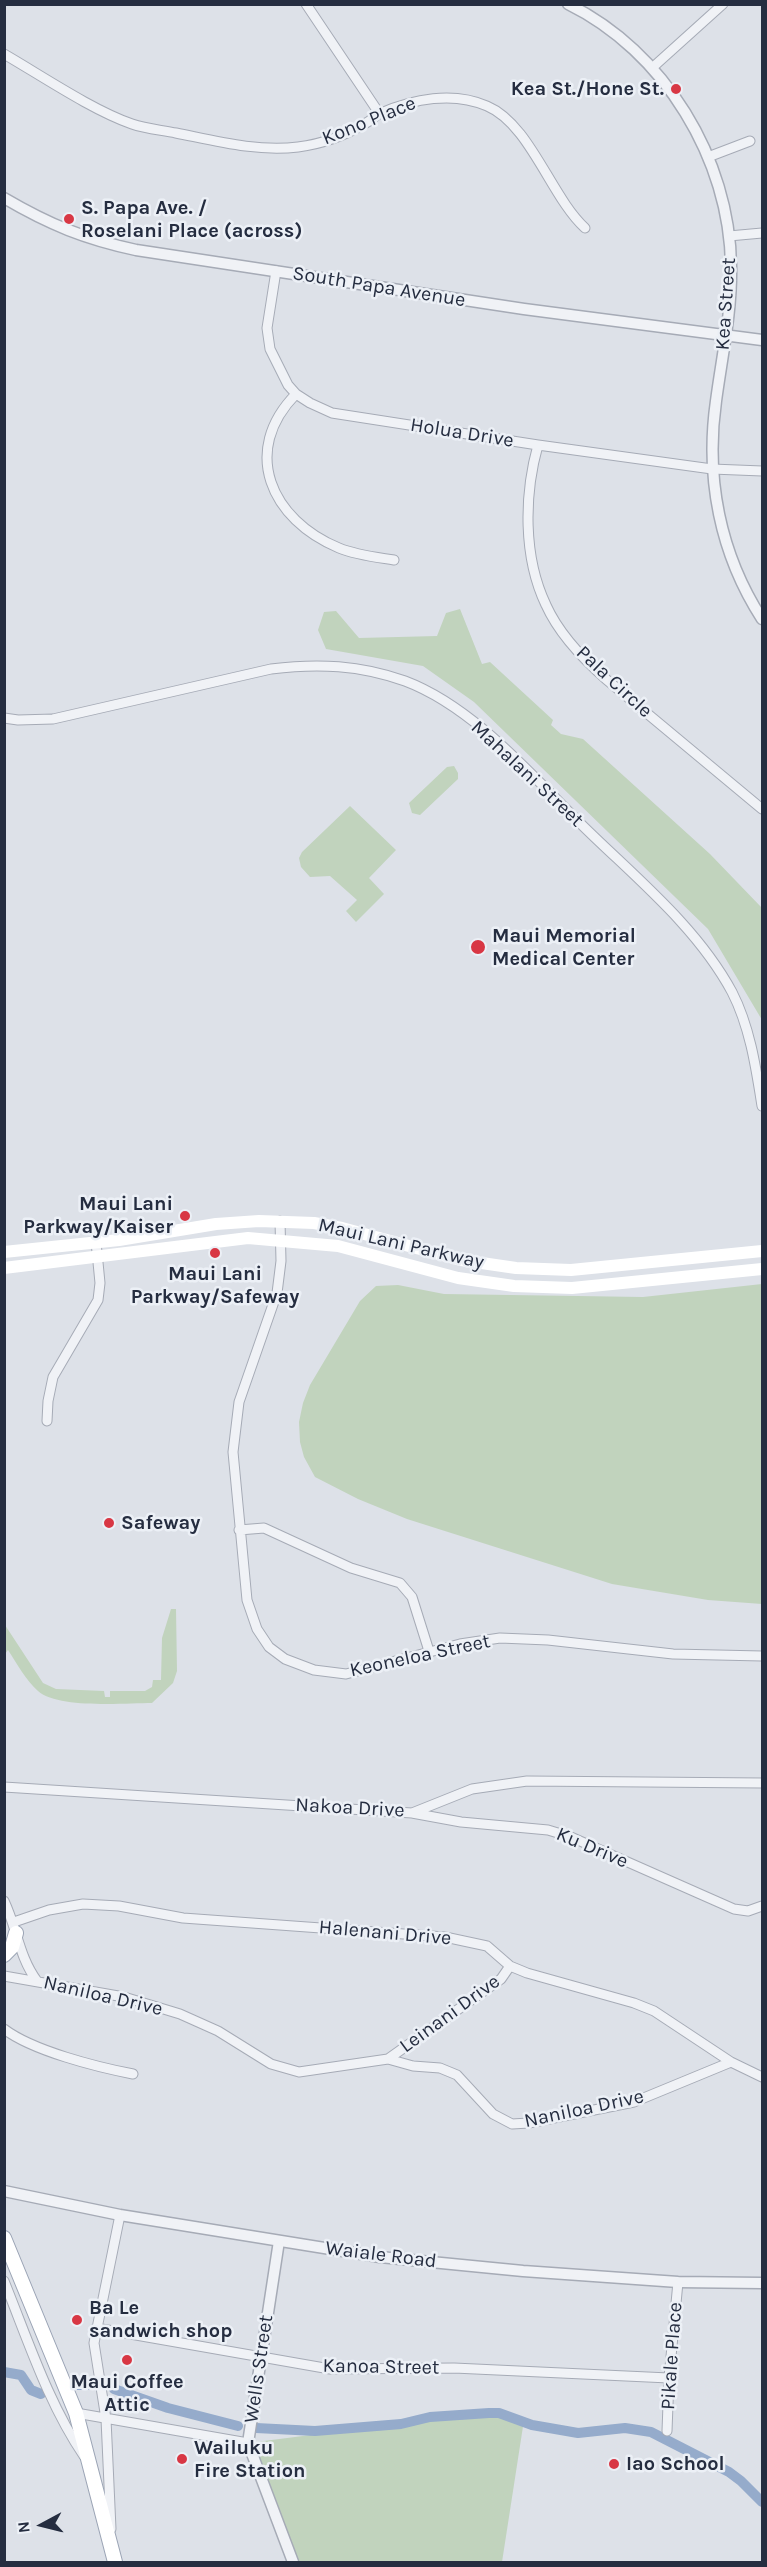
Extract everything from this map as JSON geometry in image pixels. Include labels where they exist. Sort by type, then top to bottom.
[{"type":"main road","name":"Maui Lani Parkway","points":[[4,1252],[96,1242],[225,1223],[280,1221],[342,1228],[461,1260],[516,1268],[571,1270],[615,1267],[762,1251]]},
{"type":"main road","name":"Maui Lani Parkway","points":[[4,1268],[248,1238],[280,1239],[338,1246],[458,1278],[514,1286],[583,1287],[762,1269]]},
{"type":"main road","points":[[4,1955],[12,1947],[15,1928]]},
{"type":"main road","points":[[4,2238],[76,2413],[114,2559]]},
{"type":"street","points":[[306,4],[379,113]]},
{"type":"street","name":"Kea Street","points":[[568,4],[606,28],[652,68],[689,119],[708,157],[722,200],[729,236],[731,289],[712,435],[712,469],[718,511],[728,549],[751,601],[762,618]]},
{"type":"street","points":[[652,68],[723,4]]},
{"type":"street","name":"Kono Place","points":[[4,54],[110,114],[133,124],[234,145],[297,147],[325,141],[369,122],[379,113],[415,100],[430,98],[465,100],[488,106],[506,119],[523,139],[571,215],[585,228]]},
{"type":"street","points":[[708,157],[750,141]]},
{"type":"street","name":"South Papa Avenue","points":[[4,198],[39,219],[95,241],[136,250],[524,309],[762,340]]},
{"type":"street","points":[[729,236],[762,233]]},
{"type":"street","name":"Holua Drive","points":[[276,271],[267,328],[270,349],[288,385],[310,404],[332,412],[538,445],[712,469],[762,471]]},
{"type":"street","points":[[296,394],[271,429],[267,461],[272,490],[298,523],[318,537],[340,548],[394,560]]},
{"type":"street","name":"Pala Circle","points":[[538,445],[529,487],[529,536],[538,582],[546,605],[560,629],[586,662],[762,808]]},
{"type":"street","name":"Mahalani Street","points":[[4,718],[18,720],[53,718],[260,671],[302,665],[349,666],[406,682],[435,695],[485,731],[656,897],[705,952],[722,976],[739,1010],[753,1055],[762,1106]]},
{"type":"street","name":"Keoneloa Street","points":[[280,1221],[277,1293],[239,1402],[233,1452],[247,1600],[256,1629],[269,1647],[285,1659],[314,1670],[346,1674],[429,1651],[500,1638],[548,1640],[673,1654],[762,1656]]},
{"type":"street","points":[[47,1421],[53,1377],[98,1300],[96,1242]]},
{"type":"street","points":[[239,1530],[264,1528],[351,1568],[400,1583],[412,1597],[429,1651]]},
{"type":"street","name":"Nakoa Drive","points":[[4,1787],[412,1813],[472,1789],[527,1780],[762,1783]]},
{"type":"street","name":"Ku Drive","points":[[412,1813],[461,1822],[548,1830],[734,1909],[748,1911],[762,1906]]},
{"type":"street","points":[[4,1901],[15,1928],[25,1964],[37,1982]]},
{"type":"street","name":"Halenani Drive","points":[[15,1928],[70,1905],[119,1906],[183,1918],[445,1937],[471,1941],[488,1946],[510,1966],[654,2011],[731,2062]]},
{"type":"street","name":"Leinani Drive","points":[[388,2059],[501,1979],[510,1966]]},
{"type":"street","name":"Naniloa Drive","points":[[4,1977],[124,1997],[180,2014],[218,2031],[271,2064],[299,2072],[388,2059],[412,2066],[440,2068],[457,2075],[493,2114],[512,2124],[530,2123],[634,2102],[731,2062]]},
{"type":"street","points":[[4,2029],[23,2040],[68,2057],[133,2074]]},
{"type":"street","points":[[731,2062],[762,2077]]},
{"type":"street","name":"Waiale Road","points":[[4,2191],[120,2215],[380,2257],[511,2270],[678,2282],[762,2283]]},
{"type":"street","points":[[114,2559],[106,2419],[94,2343],[120,2215]]},
{"type":"street","name":"Wells Street","points":[[279,2241],[259,2358],[248,2443],[293,2562]]},
{"type":"street","points":[[4,2281],[66,2429],[89,2465]]},
{"type":"street","name":"Pikale Place","points":[[667,2431],[669,2378],[678,2282]]},
{"type":"street","name":"Kanoa Street","points":[[96,2328],[330,2369],[454,2368],[669,2378]]},
{"type":"street","points":[[76,2413],[248,2443]]},
{"type":"green space","points":[[460,609],[482,664],[490,662],[553,720],[551,725],[561,734],[583,739],[710,854],[762,908],[762,1020],[708,929],[474,702],[423,666],[326,649],[318,630],[324,612],[336,611],[359,638],[437,636],[446,613]]},
{"type":"green space","points":[[454,766],[458,779],[420,815],[412,813],[409,803],[447,767]]},
{"type":"green space","points":[[350,806],[396,850],[369,878],[384,894],[356,922],[346,911],[357,900],[330,876],[310,877],[301,867],[299,858],[302,852]]},
{"type":"green space","points":[[762,1284],[762,1604],[708,1600],[612,1584],[407,1519],[358,1499],[315,1477],[304,1457],[300,1442],[299,1422],[310,1385],[360,1301],[376,1286],[398,1285],[444,1294],[643,1297]]},
{"type":"green space","points":[[171,1609],[176,1609],[177,1671],[173,1683],[152,1703],[92,1704],[48,1697],[30,1682],[8,1650],[5,1654],[5,1625],[43,1683],[56,1689],[104,1691],[105,1697],[110,1697],[110,1691],[145,1691],[152,1687],[153,1680],[161,1680],[162,1638]]},
{"type":"green space","points":[[491,2412],[524,2420],[502,2562],[293,2562],[248,2443]]},
{"type":"waterway","points":[[4,2372],[21,2375],[31,2390],[41,2394]]},
{"type":"waterway","points":[[76,2385],[97,2385]]},
{"type":"waterway","points":[[114,2389],[168,2408],[238,2426]]},
{"type":"waterway","points":[[256,2428],[315,2431],[401,2424],[430,2417],[489,2413],[499,2413],[532,2425],[578,2433],[625,2428],[651,2432],[729,2472],[762,2502]]},
{"type":"place","name":"Kea St./Hone St.","points":[[676,89]]},
{"type":"place","name":"S. Papa Ave. / Roselani Place (across)","points":[[69,219]]},
{"type":"place","name":"Maui Memorial Medical Center","points":[[478,947]]},
{"type":"place","name":"Maui Lani Parkway/Kaiser","points":[[185,1216]]},
{"type":"place","name":"Maui Lani Parkway/Safeway","points":[[215,1253]]},
{"type":"place","name":"Safeway","points":[[109,1523]]},
{"type":"place","name":"Ba Le sandwich shop","points":[[77,2320]]},
{"type":"place","name":"Maui Coffee Attic","points":[[127,2360]]},
{"type":"place","name":"Wailuku Fire Station","points":[[182,2459]]},
{"type":"place","name":"Iao School","points":[[614,2464]]}]
